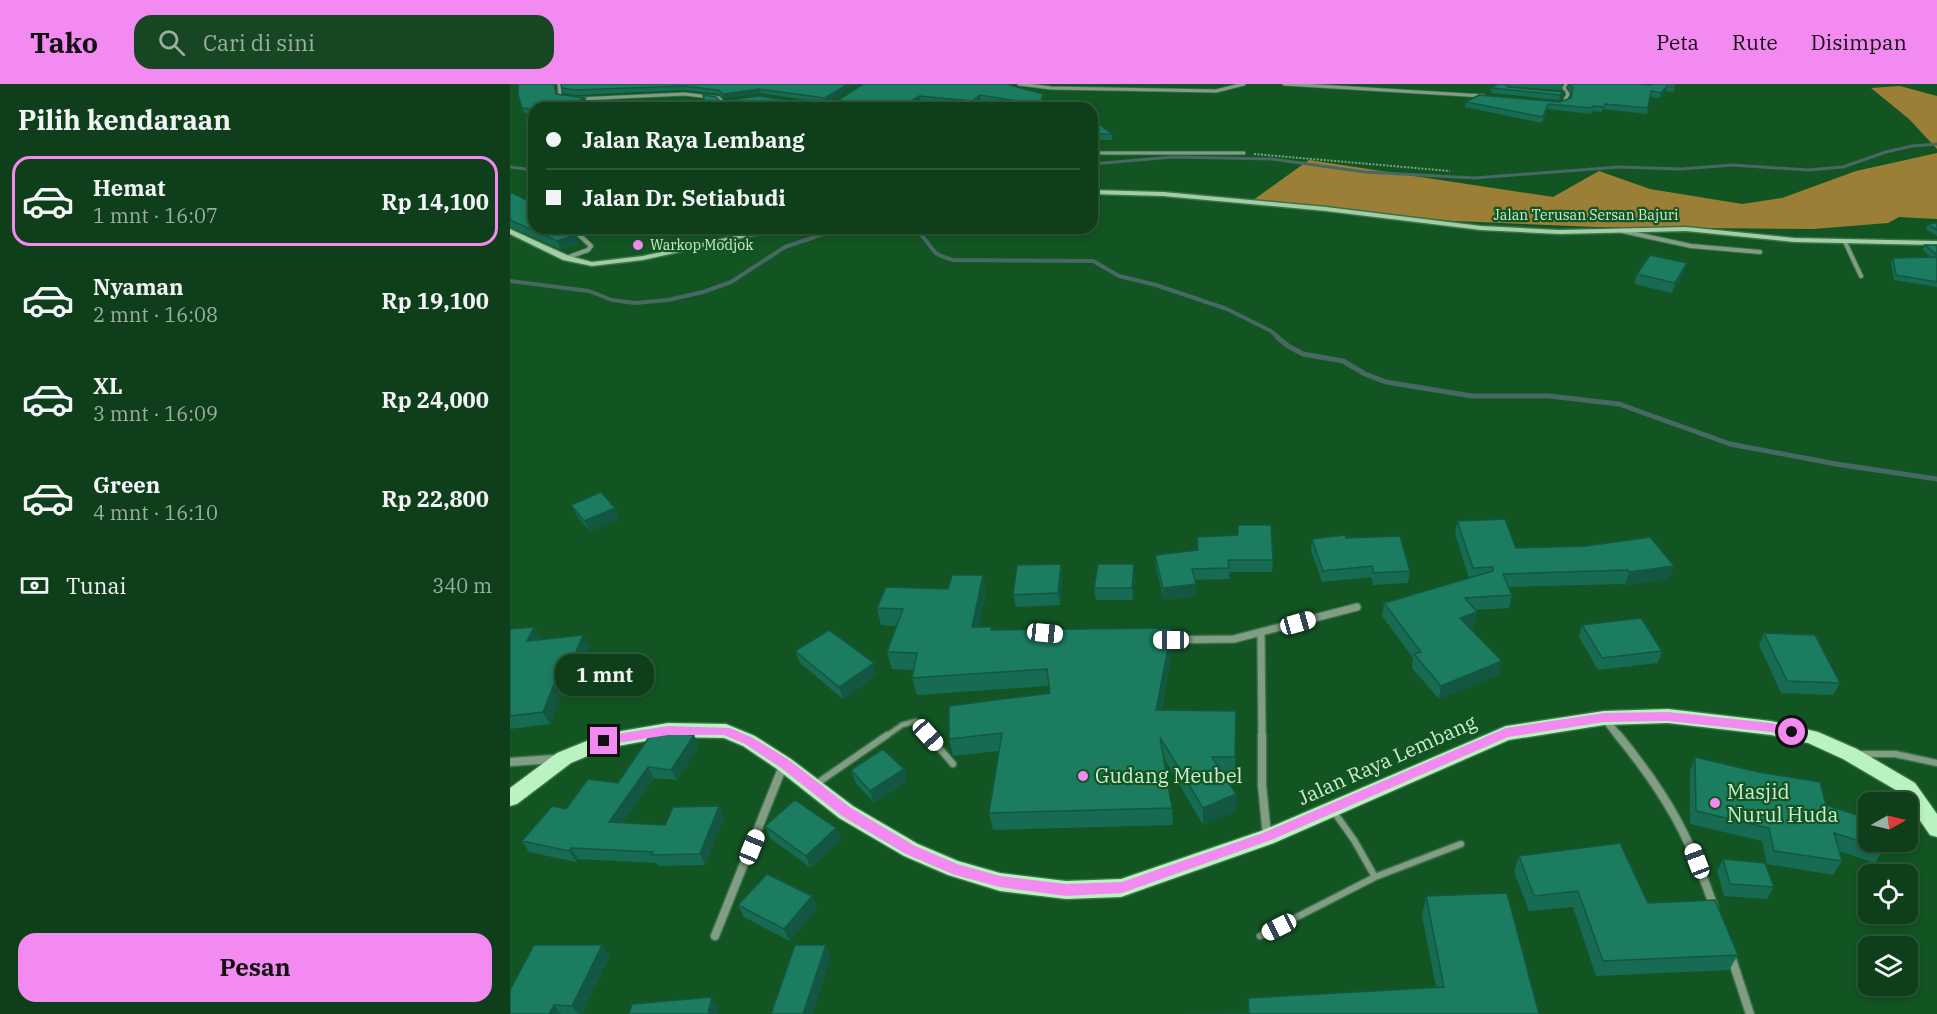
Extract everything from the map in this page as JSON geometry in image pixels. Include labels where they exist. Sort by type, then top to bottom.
[{"type":"main road","name":"Jalan Terusan Sersan Bajuri","points":[[1098,192],[1163,194],[1326,209],[1481,228],[1559,232],[1686,230],[1845,242],[1937,243]]},
{"type":"main road","points":[[510,231],[566,258],[592,264],[613,263],[739,234]]},
{"type":"main road","name":"Jalan Raya Lembang","points":[[510,798],[564,758],[604,741],[668,730],[726,731],[749,741],[784,764],[846,812],[911,850],[955,869],[1000,882],[1066,890],[1122,888],[1267,837],[1506,733],[1604,717],[1668,716],[1771,728],[1812,737],[1850,754],[1908,788],[1937,829]]},
{"type":"street","points":[[559,84],[560,96],[569,98]]},
{"type":"street","points":[[1019,84],[1046,88],[1216,91],[1244,84]]},
{"type":"street","points":[[1284,84],[1492,97]]},
{"type":"street","points":[[1559,104],[1566,102],[1568,94],[1564,88],[1566,84]]},
{"type":"street","points":[[577,99],[684,93],[731,102]]},
{"type":"street","points":[[1558,93],[1568,94]]},
{"type":"street","points":[[1098,153],[1244,153]]},
{"type":"street","points":[[1621,231],[1691,246],[1760,252]]},
{"type":"street","points":[[566,258],[588,250],[591,246],[578,234]]},
{"type":"street","points":[[1845,242],[1861,276]]},
{"type":"street","points":[[1155,640],[1234,639],[1357,607]]},
{"type":"street","points":[[1261,633],[1263,672],[1261,798],[1267,837]]},
{"type":"street","points":[[1604,717],[1654,781],[1674,813],[1688,838],[1718,916]]},
{"type":"street","points":[[510,762],[564,758]]},
{"type":"street","points":[[715,936],[784,764]]},
{"type":"street","points":[[1729,949],[1750,1014]]},
{"type":"lane","points":[[813,786],[902,725],[916,721],[953,764]]},
{"type":"lane","points":[[1850,754],[1895,754],[1937,764]]},
{"type":"lane","points":[[1333,810],[1354,840],[1375,877]]},
{"type":"lane","points":[[1260,936],[1375,877],[1461,844]]},
{"type":"path","points":[[1244,153],[1450,171]]},
{"type":"shaded area","points":[[1900,86],[1937,96],[1937,149],[1909,119],[1871,88]]},
{"type":"shaded area","points":[[1937,153],[1937,219],[1899,217],[1888,223],[1813,229],[1595,227],[1454,221],[1252,201],[1309,160],[1553,197],[1599,171],[1650,189],[1742,204],[1782,198],[1856,171]]},
{"type":"building","points":[[518,84],[554,84],[556,94],[585,98],[575,102],[528,102],[528,108],[522,108]]},
{"type":"building","points":[[561,84],[848,84],[825,98],[759,89],[723,94],[718,90],[683,86],[575,90],[562,88]]},
{"type":"building","points":[[863,84],[1006,84],[1043,94],[1041,102],[1022,102],[980,95],[972,101],[919,96],[910,102],[836,102]]},
{"type":"building","points":[[1498,84],[1564,92],[1560,95],[1491,88]]},
{"type":"building","points":[[1570,84],[1675,84],[1675,87],[1667,86],[1661,93],[1651,91],[1648,108],[1605,104],[1604,107],[1593,106],[1592,108],[1548,104],[1543,117],[1466,102],[1479,95],[1560,102],[1571,98],[1573,88]]},
{"type":"building","points":[[703,95],[716,97],[721,102],[705,102]]},
{"type":"building","points":[[759,96],[799,102],[729,102],[729,100]]},
{"type":"building","points":[[1098,124],[1112,134],[1098,134]]},
{"type":"building","points":[[510,192],[528,201],[528,228],[510,220]]},
{"type":"building","points":[[1937,223],[1937,230],[1928,224]]},
{"type":"building","points":[[541,234],[576,235],[557,241]]},
{"type":"building","points":[[1925,245],[1937,245],[1937,255]]},
{"type":"building","points":[[1650,255],[1687,263],[1675,283],[1637,274]]},
{"type":"building","points":[[1937,257],[1937,282],[1896,275],[1893,258]]},
{"type":"building","points":[[601,492],[615,508],[584,521],[571,505]]},
{"type":"building","points":[[1505,519],[1516,548],[1586,546],[1650,537],[1674,566],[1629,572],[1628,570],[1503,574],[1512,595],[1465,598],[1477,612],[1460,618],[1502,661],[1441,686],[1414,654],[1421,652],[1384,603],[1493,571],[1493,567],[1473,568],[1457,521]]},
{"type":"building","points":[[1238,525],[1271,525],[1273,560],[1228,560],[1229,568],[1192,569],[1196,584],[1163,588],[1155,555],[1198,550],[1197,537],[1238,535]]},
{"type":"building","points":[[1345,535],[1346,538],[1400,536],[1410,571],[1374,573],[1372,566],[1323,571],[1312,539]]},
{"type":"building","points":[[1061,564],[1058,593],[1013,595],[1017,565]]},
{"type":"building","points":[[1098,564],[1134,564],[1132,588],[1094,588]]},
{"type":"building","points":[[952,575],[983,575],[972,627],[992,627],[991,630],[1172,628],[1156,710],[1236,711],[1235,757],[1212,757],[1236,794],[1203,808],[1160,737],[1172,808],[989,813],[1002,733],[949,739],[949,706],[1050,693],[1047,669],[912,678],[917,653],[887,652],[903,609],[877,608],[886,587],[948,589]]},
{"type":"building","points":[[1641,618],[1662,651],[1602,658],[1582,625]]},
{"type":"building","points":[[534,627],[527,641],[583,635],[572,661],[563,662],[543,712],[510,716],[510,629]]},
{"type":"building","points":[[829,630],[874,663],[839,687],[795,651]]},
{"type":"building","points":[[1764,633],[1815,635],[1840,683],[1787,681]]},
{"type":"building","points":[[653,731],[694,735],[671,770],[648,767],[609,822],[665,825],[673,807],[719,806],[700,854],[651,855],[653,852],[571,848],[569,851],[522,841],[552,806],[566,809],[588,779],[618,783]]},
{"type":"building","points":[[883,749],[904,769],[870,791],[851,770]]},
{"type":"building","points":[[1695,757],[1758,772],[1820,782],[1826,805],[1858,815],[1858,841],[1834,833],[1842,861],[1774,851],[1769,828],[1696,811]]},
{"type":"building","points":[[795,800],[836,828],[806,856],[765,826]]},
{"type":"building","points":[[1620,843],[1648,903],[1715,900],[1738,955],[1603,961],[1578,891],[1534,896],[1519,856]]},
{"type":"building","points":[[1723,859],[1765,863],[1774,887],[1730,884]]},
{"type":"building","points":[[767,874],[812,896],[784,929],[738,905]]},
{"type":"building","points":[[1507,893],[1539,1014],[1186,1014],[1249,1013],[1248,998],[1444,987],[1426,896]]},
{"type":"building","points":[[534,945],[602,945],[572,1006],[554,1005],[549,1014],[510,1014],[510,990]]},
{"type":"building","points":[[795,945],[826,945],[803,1014],[771,1014]]},
{"type":"building","points":[[712,997],[708,1014],[629,1014],[632,1004]]},
{"type":"waterway","points":[[1098,163],[1173,157],[1272,159],[1365,172],[1475,178],[1619,167],[1681,169],[1732,165],[1808,170],[1843,167],[1886,152],[1912,146],[1937,144]]},
{"type":"waterway","points":[[510,167],[528,169]]},
{"type":"waterway","points":[[510,281],[589,291],[612,300],[635,303],[668,300],[703,292],[731,282],[785,247],[823,234]]},
{"type":"waterway","points":[[920,234],[936,253],[953,260],[1093,261],[1119,276],[1156,285],[1227,309],[1271,331],[1279,338]]},
{"type":"waterway","points":[[1277,337],[1303,354],[1343,361],[1365,374],[1386,382],[1472,396],[1549,396],[1619,404],[1730,444],[1836,464],[1937,479]]},
{"type":"place","name":"Warkop Modjok","points":[[638,245]]},
{"type":"place","name":"Gudang Meubel","points":[[1083,776]]},
{"type":"place","name":"Masjid Nurul Huda","points":[[1715,803]]},
{"type":"route","points":[[604,741],[668,730],[726,731],[749,741],[784,764],[846,812],[911,850],[955,869],[1000,882],[1066,890],[1122,888],[1267,837],[1506,733],[1604,717],[1668,716],[1792,732]]}]
